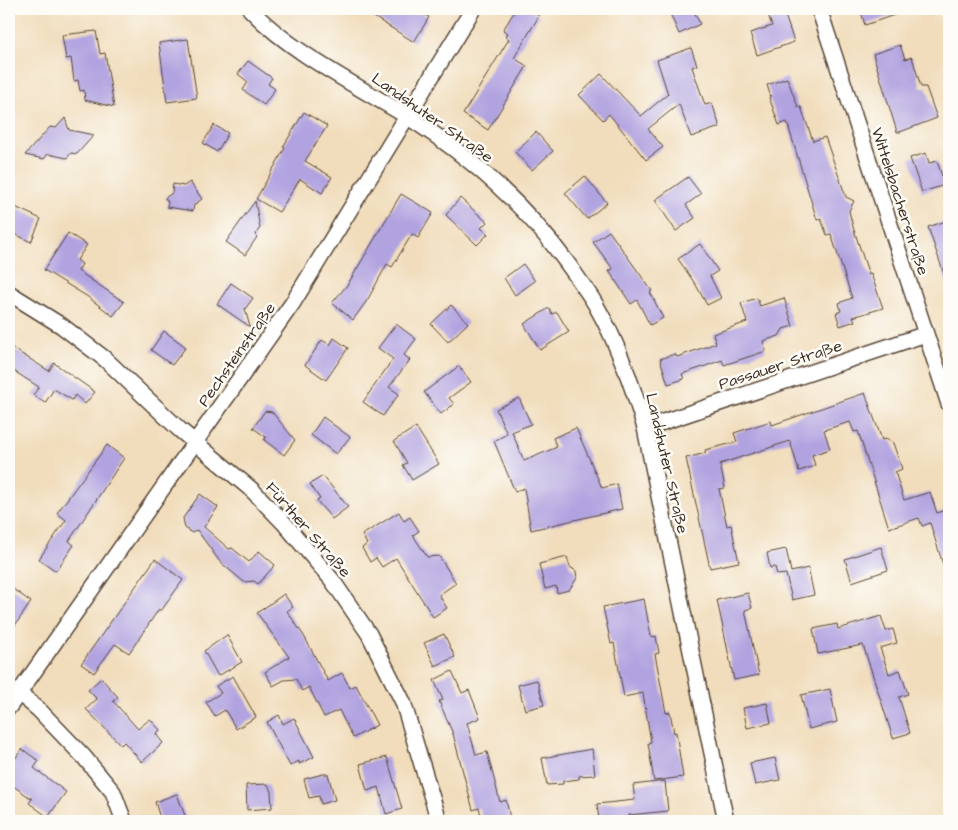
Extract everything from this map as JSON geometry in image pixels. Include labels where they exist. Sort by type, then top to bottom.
[{"type":"street","name":"Landshuter Straße","points":[[250,9],[274,33],[407,116],[475,163],[530,216],[562,256],[598,308],[626,368],[645,428],[726,821]]},
{"type":"street","name":"Pechsteinstraße","points":[[9,707],[292,304],[474,9]]},
{"type":"street","name":"Wittelsbacherstraße","points":[[819,9],[949,404]]},
{"type":"street","name":"Fürther Straße","points":[[9,293],[62,326],[105,359],[195,442],[252,490],[284,522],[332,580],[369,634],[403,702],[439,821]]},
{"type":"street","name":"Passauer Straße","points":[[645,428],[926,334]]},
{"type":"street","points":[[19,693],[38,709],[84,757],[113,792],[124,821]]},
{"type":"building","points":[[361,9],[415,9],[429,17],[414,42]]},
{"type":"building","points":[[516,9],[535,9],[533,12],[539,16],[514,58],[527,66],[488,130],[463,114],[509,39],[506,37],[508,33],[503,30]]},
{"type":"building","points":[[668,9],[693,9],[700,24],[679,34]]},
{"type":"building","points":[[766,9],[783,9],[794,42],[757,55],[750,33],[772,26]]},
{"type":"building","points":[[860,9],[906,9],[906,11],[865,25]]},
{"type":"building","points":[[96,31],[100,54],[105,53],[114,107],[85,100],[84,90],[80,91],[78,80],[74,81],[71,58],[66,59],[62,35]]},
{"type":"building","points":[[188,39],[197,98],[167,102],[159,43]]},
{"type":"building","points":[[900,45],[905,59],[912,57],[921,87],[926,87],[937,118],[897,132],[873,54]]},
{"type":"building","points":[[691,48],[697,65],[692,67],[705,105],[712,103],[720,127],[691,137],[679,104],[648,129],[663,147],[646,160],[609,114],[603,120],[579,95],[601,74],[641,116],[668,94],[657,60]]},
{"type":"building","points":[[248,61],[272,78],[268,84],[275,89],[264,105],[243,90],[248,82],[238,74]]},
{"type":"building","points":[[787,78],[798,107],[801,107],[813,141],[825,137],[846,197],[854,201],[849,211],[853,227],[869,275],[871,274],[883,308],[853,317],[855,321],[840,326],[836,313],[841,311],[839,303],[852,298],[831,234],[827,235],[821,219],[817,220],[787,122],[779,125],[769,97],[771,97],[767,85]]},
{"type":"building","points":[[304,112],[327,126],[305,161],[332,177],[322,193],[300,179],[279,212],[256,199]]},
{"type":"building","points":[[65,118],[69,130],[94,135],[77,154],[71,153],[67,158],[48,154],[44,159],[25,155],[50,127],[56,128]]},
{"type":"building","points":[[214,125],[228,133],[217,152],[203,143]]},
{"type":"building","points":[[536,132],[553,151],[532,170],[515,152]]},
{"type":"building","points":[[926,153],[929,163],[937,161],[945,185],[922,192],[910,158]]},
{"type":"building","points":[[585,176],[607,203],[587,219],[565,193]]},
{"type":"building","points":[[688,177],[701,194],[686,205],[695,218],[676,231],[655,200]]},
{"type":"building","points":[[190,182],[202,199],[194,205],[193,211],[167,207],[168,202],[165,198],[172,193],[173,184],[184,186]]},
{"type":"building","points":[[401,194],[433,213],[418,238],[412,234],[392,267],[387,264],[368,299],[353,320],[332,303],[348,284]]},
{"type":"building","points":[[460,198],[487,222],[481,228],[488,234],[477,245],[446,215]]},
{"type":"building","points":[[255,201],[260,228],[255,235],[257,237],[245,255],[226,242]]},
{"type":"building","points":[[13,206],[41,219],[31,242],[9,231],[9,215]]},
{"type":"building","points":[[949,220],[949,283],[947,283],[928,227]]},
{"type":"building","points":[[609,231],[652,291],[650,292],[663,318],[650,325],[637,300],[631,304],[609,271],[613,269],[593,242]]},
{"type":"building","points":[[68,233],[87,245],[77,260],[82,264],[78,271],[124,302],[113,316],[88,297],[44,270]]},
{"type":"building","points":[[700,244],[718,271],[710,276],[721,298],[707,305],[678,259]]},
{"type":"building","points":[[523,264],[535,281],[515,295],[504,278]]},
{"type":"building","points":[[231,283],[253,298],[245,309],[250,327],[217,304]]},
{"type":"building","points":[[757,298],[760,306],[784,298],[793,326],[783,329],[779,336],[763,341],[766,351],[724,365],[722,360],[682,374],[684,379],[668,384],[660,359],[675,354],[677,357],[716,343],[713,334],[747,322],[741,303]]},
{"type":"building","points":[[451,305],[468,323],[448,342],[431,324]]},
{"type":"building","points":[[549,308],[552,314],[557,312],[569,332],[540,350],[524,324]]},
{"type":"building","points":[[396,324],[416,339],[404,355],[410,360],[389,387],[399,394],[383,416],[363,402],[393,359],[378,348]]},
{"type":"building","points":[[164,331],[186,347],[172,365],[151,350]]},
{"type":"building","points":[[334,338],[348,348],[326,380],[305,365],[322,340],[330,345]]},
{"type":"building","points":[[9,346],[49,371],[54,363],[95,392],[85,404],[75,395],[72,400],[54,389],[45,403],[33,395],[39,387],[9,368]]},
{"type":"building","points":[[459,366],[471,382],[449,398],[454,404],[441,414],[424,392]]},
{"type":"building","points":[[865,393],[882,440],[886,439],[893,443],[902,469],[895,472],[904,500],[930,492],[937,513],[949,509],[949,573],[946,574],[930,523],[922,526],[919,518],[889,528],[858,431],[854,432],[850,422],[824,430],[830,449],[812,455],[815,466],[799,471],[790,441],[720,464],[725,488],[719,489],[727,526],[731,525],[739,562],[710,568],[686,458],[706,453],[705,450],[737,442],[734,433],[771,421],[772,425]]},
{"type":"building","points":[[519,398],[531,424],[512,432],[524,461],[557,447],[553,438],[576,428],[602,488],[617,484],[622,509],[531,530],[524,488],[515,492],[494,441],[507,434],[496,409]]},
{"type":"building","points":[[265,411],[272,412],[295,440],[284,455],[264,440],[266,437],[253,428]]},
{"type":"building","points":[[323,417],[350,437],[336,454],[311,435]]},
{"type":"building","points":[[416,427],[439,464],[412,480],[403,465],[407,463],[394,441]]},
{"type":"building","points":[[107,445],[124,458],[69,541],[74,545],[56,571],[39,559],[66,520],[57,513]]},
{"type":"building","points":[[323,476],[348,507],[332,519],[317,501],[320,499],[310,484]]},
{"type":"building","points":[[200,494],[218,507],[204,527],[229,549],[232,548],[249,562],[259,551],[275,565],[258,584],[254,581],[244,582],[220,562],[197,530],[192,533],[185,528],[183,518]]},
{"type":"building","points":[[399,512],[404,521],[410,517],[419,531],[413,535],[427,557],[439,556],[456,583],[439,595],[447,608],[433,617],[396,558],[382,567],[376,558],[370,562],[362,548],[367,544],[362,535]]},
{"type":"building","points":[[881,547],[888,570],[852,582],[845,559]]},
{"type":"building","points":[[786,549],[791,572],[808,568],[814,595],[792,600],[786,574],[777,575],[775,567],[770,568],[767,553]]},
{"type":"building","points":[[567,557],[570,567],[576,571],[577,578],[569,590],[557,593],[556,586],[545,589],[539,564]]},
{"type":"building","points":[[155,559],[183,580],[161,611],[159,609],[129,653],[115,644],[94,673],[81,664]]},
{"type":"building","points":[[9,586],[31,602],[9,634]]},
{"type":"building","points":[[748,593],[752,608],[745,610],[759,675],[734,680],[717,600]]},
{"type":"building","points":[[284,594],[293,607],[287,611],[304,636],[328,681],[342,673],[350,688],[356,685],[377,725],[353,738],[339,710],[324,717],[309,687],[302,691],[296,679],[284,680],[273,686],[265,672],[289,657],[257,613]]},
{"type":"building","points":[[644,599],[651,637],[656,636],[659,653],[655,654],[666,713],[670,712],[674,733],[676,732],[683,777],[654,781],[648,743],[651,742],[643,693],[624,697],[614,643],[611,644],[603,607]]},
{"type":"building","points":[[881,616],[886,631],[893,629],[897,643],[880,648],[889,674],[900,670],[908,694],[899,697],[910,733],[893,738],[863,645],[818,654],[813,629],[837,624],[838,629]]},
{"type":"building","points":[[444,634],[455,657],[435,666],[424,643]]},
{"type":"building","points":[[227,635],[242,662],[218,676],[204,651]]},
{"type":"building","points":[[452,671],[462,693],[469,690],[480,718],[467,723],[476,755],[487,752],[500,802],[506,800],[510,818],[483,821],[479,808],[473,810],[453,734],[439,701],[443,700],[434,680]]},
{"type":"building","points":[[233,676],[256,717],[236,729],[225,710],[215,716],[206,702],[221,693],[216,686]]},
{"type":"building","points":[[101,678],[118,697],[113,701],[138,729],[150,719],[160,730],[156,734],[163,743],[142,762],[124,742],[121,745],[86,709],[97,699],[88,690]]},
{"type":"building","points":[[537,680],[544,705],[525,710],[518,685]]},
{"type":"building","points":[[830,689],[837,722],[809,729],[801,695]]},
{"type":"building","points":[[767,703],[771,723],[747,728],[743,708]]},
{"type":"building","points":[[279,715],[283,724],[294,718],[314,757],[299,764],[299,761],[290,766],[267,722]]},
{"type":"building","points":[[22,749],[39,761],[34,768],[66,792],[48,817],[29,803],[32,799],[9,783],[9,767]]},
{"type":"building","points":[[592,749],[595,775],[579,776],[579,779],[563,781],[563,784],[547,785],[542,758]]},
{"type":"building","points":[[387,757],[402,809],[386,814],[379,787],[367,791],[360,764]]},
{"type":"building","points":[[775,758],[780,780],[755,785],[750,763]]},
{"type":"building","points":[[328,774],[335,800],[321,804],[319,796],[309,798],[304,779]]},
{"type":"building","points":[[665,781],[668,811],[629,815],[629,819],[599,820],[597,804],[635,800],[633,785]]},
{"type":"building","points":[[268,784],[271,792],[272,808],[247,810],[246,785]]},
{"type":"building","points":[[177,794],[187,821],[161,821],[155,802]]}]
